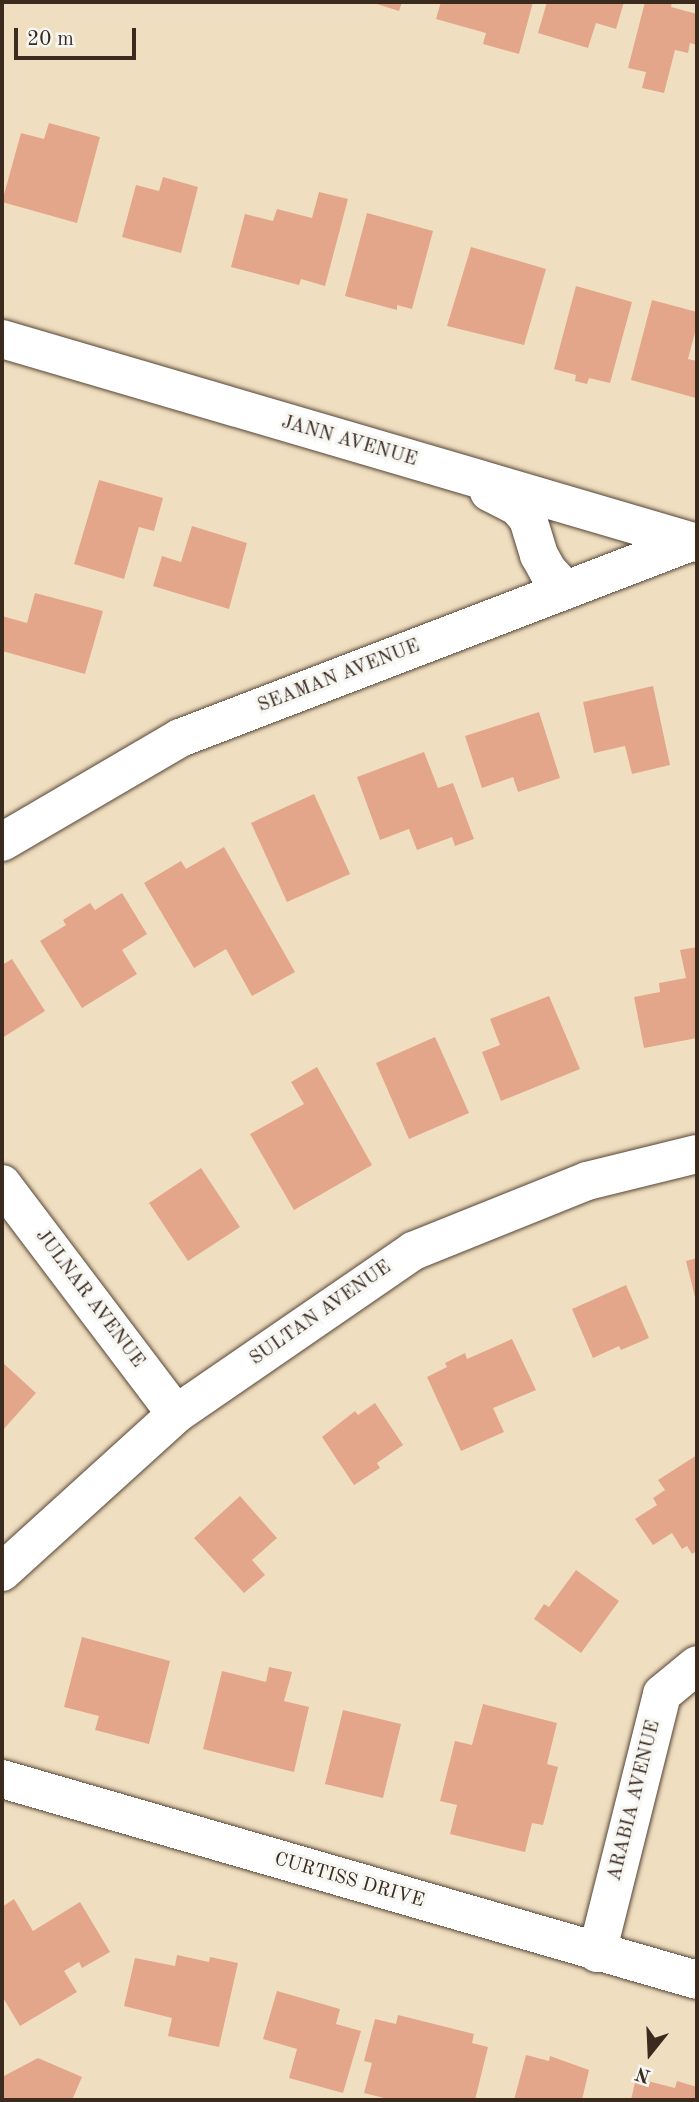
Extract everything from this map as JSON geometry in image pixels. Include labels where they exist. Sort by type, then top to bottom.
[{"type":"street","name":"JANN AVENUE","points":[[2,340],[694,543]]},
{"type":"street","points":[[414,461],[499,495],[518,508],[528,519],[539,555],[548,571],[566,590]]},
{"type":"street","points":[[505,613],[527,591],[535,574],[544,537],[551,525],[577,509]]},
{"type":"street","points":[[635,563],[645,549],[637,526]]},
{"type":"street","name":"SEAMAN AVENUE","points":[[2,842],[180,738],[635,563],[694,543]]},
{"type":"street","name":"SULTAN AVENUE","points":[[2,1572],[176,1414],[413,1251],[587,1181],[697,1154]]},
{"type":"street","name":"JULNAR AVENUE","points":[[2,1184],[176,1414]]},
{"type":"street","name":"ARABIA AVENUE","points":[[597,1953],[662,1694],[697,1665]]},
{"type":"street","name":"CURTISS DRIVE","points":[[2,1779],[697,1980]]},
{"type":"building","points":[[402,2],[399,11],[377,4]]},
{"type":"building","points":[[441,2],[533,2],[519,54],[483,44],[486,33],[436,19]]},
{"type":"building","points":[[547,2],[624,2],[616,29],[596,23],[588,48],[538,33]]},
{"type":"building","points":[[645,2],[672,2],[671,7],[697,14],[697,45],[690,43],[688,53],[675,50],[664,93],[642,88],[646,72],[628,68]]},
{"type":"building","points":[[49,123],[100,137],[77,223],[2,202],[21,133],[44,139]]},
{"type":"building","points":[[163,177],[198,187],[181,253],[122,237],[136,185],[159,191]]},
{"type":"building","points":[[319,192],[348,199],[325,286],[301,279],[299,285],[231,267],[245,214],[273,221],[277,209],[312,218]]},
{"type":"building","points":[[367,213],[433,231],[412,309],[397,305],[397,310],[345,296]]},
{"type":"building","points":[[471,247],[546,269],[524,345],[447,326]]},
{"type":"building","points":[[576,286],[632,302],[610,383],[589,378],[587,384],[575,381],[576,375],[554,369]]},
{"type":"building","points":[[652,300],[697,312],[697,325],[688,359],[697,361],[696,398],[631,380]]},
{"type":"building","points":[[99,480],[163,498],[154,531],[139,527],[124,579],[74,564]]},
{"type":"building","points":[[192,526],[247,543],[229,609],[153,586],[162,556],[181,562]]},
{"type":"building","points":[[35,593],[103,611],[85,674],[2,651],[2,616],[27,623]]},
{"type":"building","points":[[653,686],[670,765],[632,774],[625,746],[594,753],[583,702]]},
{"type":"building","points":[[539,712],[560,778],[518,792],[513,777],[482,788],[465,736]]},
{"type":"building","points":[[424,752],[438,788],[453,783],[474,839],[455,846],[452,837],[417,850],[409,829],[380,840],[357,777]]},
{"type":"building","points":[[314,794],[350,874],[287,902],[251,823]]},
{"type":"building","points":[[224,847],[295,972],[252,996],[226,949],[194,968],[144,883],[181,861],[186,869]]},
{"type":"building","points":[[122,893],[147,934],[122,950],[137,974],[82,1008],[40,941],[66,925],[63,920],[90,903],[95,910]]},
{"type":"building","points":[[697,947],[697,1038],[644,1048],[634,997],[660,992],[659,983],[686,978],[680,950]]},
{"type":"building","points":[[12,959],[45,1011],[2,1038],[2,965]]},
{"type":"building","points":[[549,996],[580,1069],[501,1101],[482,1052],[500,1045],[490,1019]]},
{"type":"building","points":[[435,1037],[469,1113],[409,1139],[376,1063]]},
{"type":"building","points":[[317,1067],[372,1165],[294,1210],[250,1134],[304,1104],[291,1082]]},
{"type":"building","points":[[201,1168],[240,1227],[188,1261],[149,1203]]},
{"type":"building","points":[[697,1258],[697,1301],[696,1301],[686,1261]]},
{"type":"building","points":[[626,1285],[649,1338],[621,1350],[619,1346],[593,1358],[572,1309]]},
{"type":"building","points":[[512,1339],[536,1390],[493,1408],[504,1432],[461,1451],[427,1377],[447,1367],[445,1363],[465,1353],[467,1359]]},
{"type":"building","points":[[2,1362],[36,1393],[2,1431]]},
{"type":"building","points":[[375,1403],[403,1445],[377,1463],[380,1468],[354,1485],[322,1437],[355,1411],[358,1415]]},
{"type":"building","points":[[697,1455],[697,1551],[692,1554],[687,1546],[682,1549],[672,1533],[653,1545],[635,1519],[657,1505],[653,1498],[665,1490],[658,1480]]},
{"type":"building","points":[[240,1496],[277,1538],[252,1560],[265,1575],[244,1593],[194,1538]]},
{"type":"building","points":[[576,1570],[619,1601],[581,1653],[534,1619],[544,1604],[549,1607]]},
{"type":"building","points":[[82,1637],[170,1661],[149,1744],[95,1730],[99,1716],[64,1707]]},
{"type":"building","points":[[269,1667],[292,1672],[284,1701],[309,1707],[294,1772],[203,1749],[222,1671],[266,1682]]},
{"type":"building","points":[[483,1704],[557,1723],[547,1764],[558,1767],[543,1825],[532,1823],[525,1852],[450,1834],[457,1805],[440,1801],[455,1741],[472,1745]]},
{"type":"building","points":[[343,1710],[401,1724],[383,1798],[325,1784]]},
{"type":"building","points":[[14,1899],[33,1931],[80,1902],[110,1952],[82,1968],[79,1962],[64,1971],[77,1992],[20,2026],[2,1996],[2,1907]]},
{"type":"building","points":[[177,1955],[209,1962],[210,1957],[238,1963],[219,2047],[168,2036],[172,2018],[124,2006],[135,1958],[175,1966]]},
{"type":"building","points":[[277,1991],[340,2009],[336,2024],[361,2031],[343,2093],[289,2078],[297,2049],[263,2039]]},
{"type":"building","points":[[398,2015],[474,2034],[472,2043],[488,2047],[475,2100],[392,2100],[364,2093],[372,2063],[364,2061],[375,2019],[396,2024]]},
{"type":"building","points":[[526,2055],[549,2061],[550,2056],[589,2070],[582,2100],[514,2100]]},
{"type":"building","points":[[38,2058],[82,2077],[72,2100],[2,2100],[2,2077]]},
{"type":"building","points":[[636,2078],[675,2088],[677,2081],[697,2087],[697,2100],[631,2100]]}]
